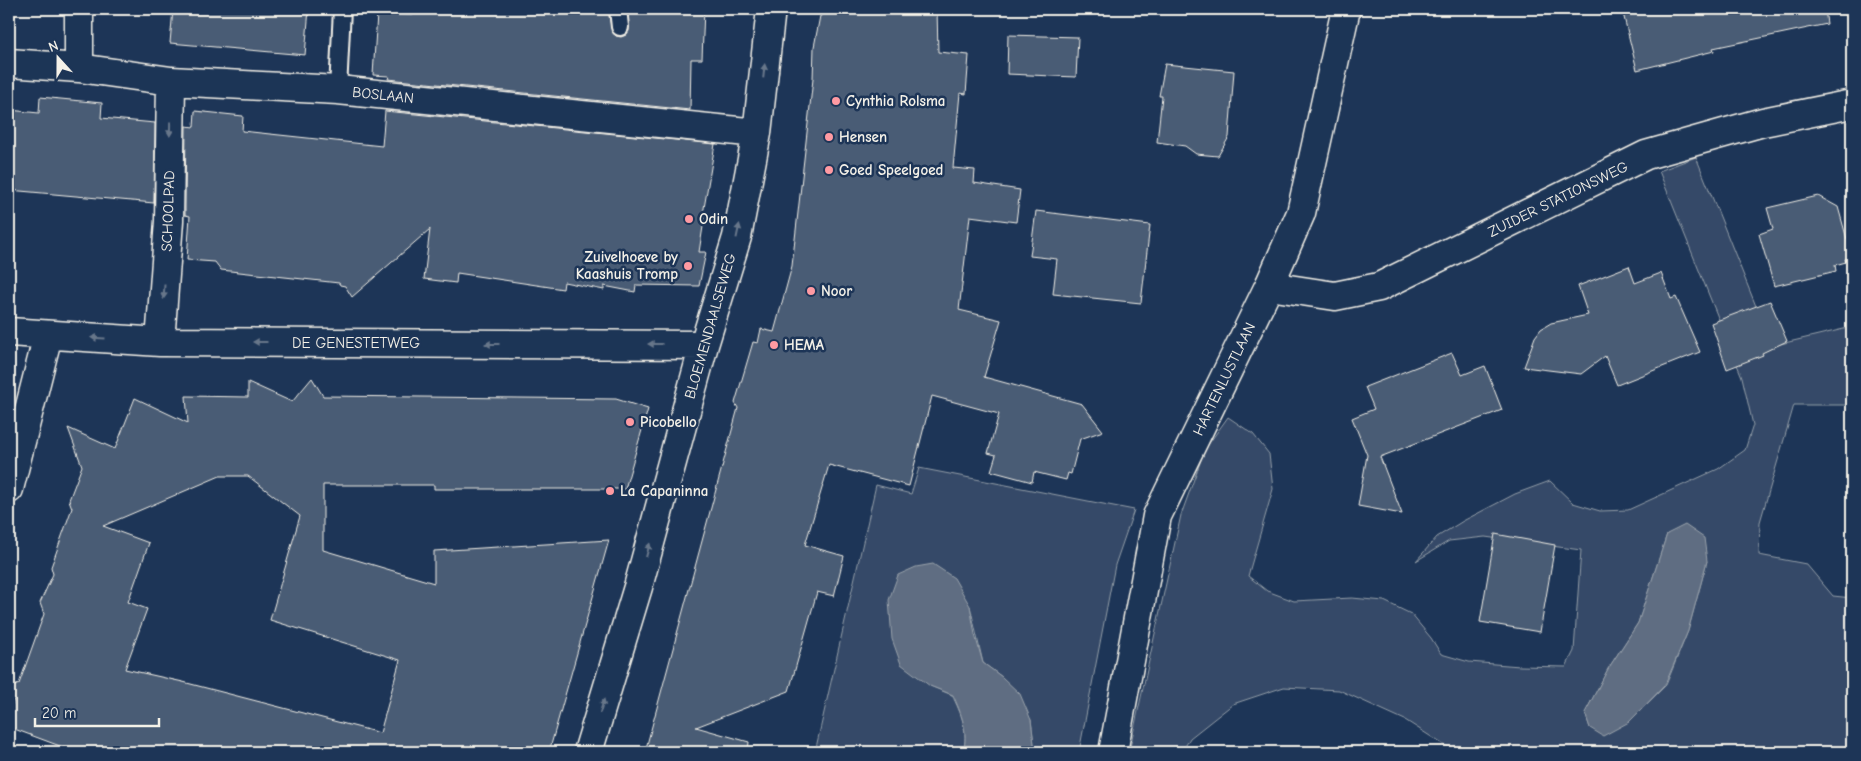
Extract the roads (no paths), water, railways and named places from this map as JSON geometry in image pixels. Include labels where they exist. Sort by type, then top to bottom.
[{"type":"street","points":[[79,9],[79,68]]},
{"type":"street","name":"BLOEMENDAALSEWEG","points":[[588,752],[638,588],[704,344],[737,236],[756,133],[770,9]]},
{"type":"street","name":"HARTENLUSTLAAN","points":[[1113,752],[1158,516],[1301,213],[1346,9]]},
{"type":"street","name":"BOSLAAN","points":[[9,63],[79,68],[171,81],[338,90],[756,133]]},
{"type":"street","name":"SCHOOLPAD","points":[[160,342],[169,221],[171,81]]},
{"type":"street","name":"ZUIDER STATIONSWEG","points":[[1268,286],[1335,296],[1379,287],[1646,155],[1763,122],[1852,104]]},
{"type":"street","name":"DE GENESTETWEG","points":[[9,332],[160,342],[704,344]]},
{"type":"street","points":[[9,489],[48,335]]},
{"type":"lane","points":[[338,90],[342,9]]},
{"type":"lane","points":[[618,9],[620,27]]},
{"type":"place","name":"Cynthia Rolsma","points":[[836,101]]},
{"type":"place","name":"Hensen","points":[[829,137]]},
{"type":"place","name":"Goed Speelgoed","points":[[829,170]]},
{"type":"place","name":"Odin","points":[[689,219]]},
{"type":"place","name":"Zuivelhoeve by Kaashuis Tromp","points":[[688,266]]},
{"type":"place","name":"Noor","points":[[811,291]]},
{"type":"place","name":"HEMA","points":[[774,345]]},
{"type":"place","name":"Picobello","points":[[630,422]]},
{"type":"place","name":"La Capaninna","points":[[610,491]]}]
